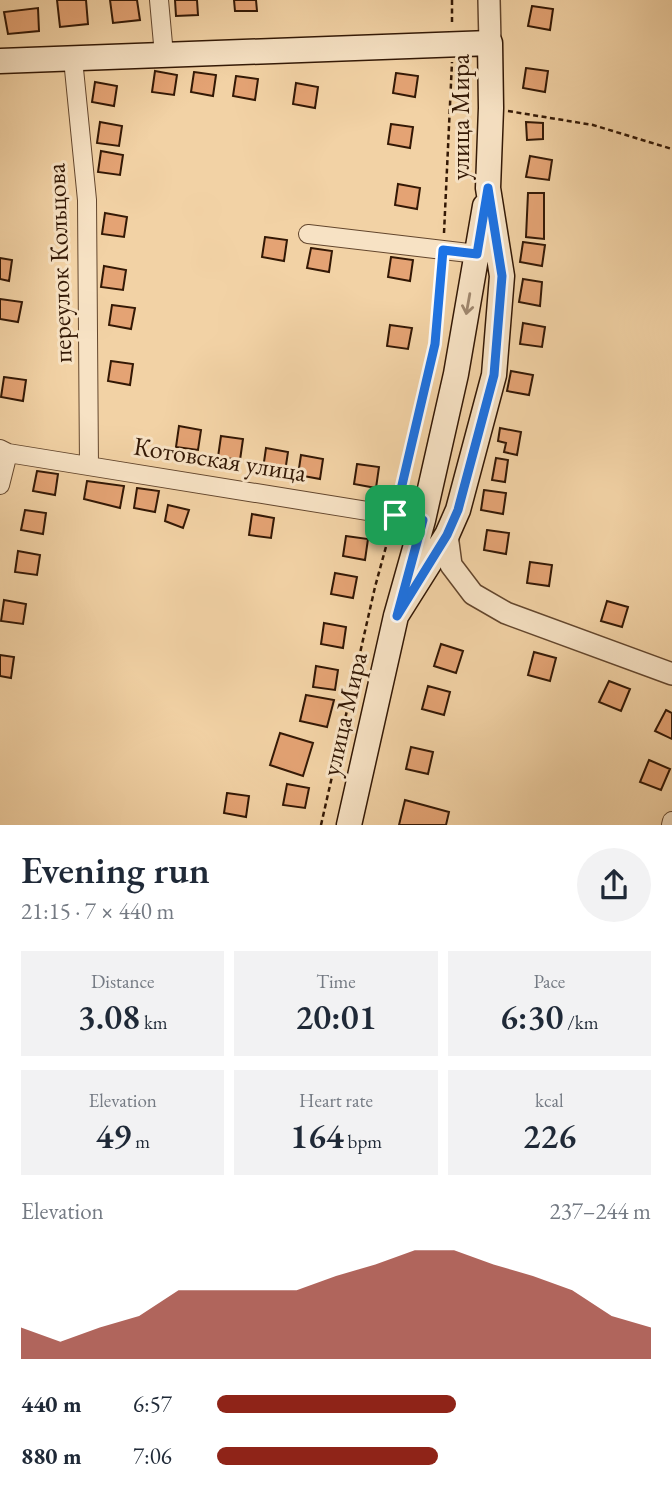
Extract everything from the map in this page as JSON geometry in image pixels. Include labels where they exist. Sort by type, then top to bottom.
[{"type":"main road","points":[[0,61],[490,43]]},
{"type":"main road","name":"улица Мира","points":[[349,825],[456,374],[488,188],[490,43]]},
{"type":"main road","name":"улица Мира","points":[[397,616],[447,535],[458,510],[494,375],[502,276],[488,188]]},
{"type":"street","points":[[159,0],[164,55]]},
{"type":"street","name":"улица Мира","points":[[489,0],[490,43]]},
{"type":"street","name":"переулок Кольцова","points":[[73,59],[87,200],[89,466]]},
{"type":"street","points":[[308,234],[477,254]]},
{"type":"street","points":[[0,485],[3,452]]},
{"type":"street","name":"Котовская улица","points":[[3,452],[423,520]]},
{"type":"street","points":[[447,535],[451,565],[473,594],[489,605],[672,674]]},
{"type":"path","points":[[321,825],[375,587],[395,515],[435,344],[443,250],[453,45],[452,0]]},
{"type":"path","points":[[491,108],[593,125],[672,149]]},
{"type":"building","points":[[57,0],[86,0],[88,24],[60,27]]},
{"type":"building","points":[[110,0],[137,0],[140,20],[113,23]]},
{"type":"building","points":[[175,0],[197,0],[198,15],[176,16]]},
{"type":"building","points":[[234,0],[256,0],[257,11],[235,11]]},
{"type":"building","points":[[532,6],[553,9],[550,30],[528,26]]},
{"type":"building","points":[[38,8],[39,31],[8,34],[4,12]]},
{"type":"building","points":[[526,68],[548,71],[545,92],[523,88]]},
{"type":"building","points":[[155,71],[177,75],[174,95],[152,92]]},
{"type":"building","points":[[194,72],[216,75],[213,96],[191,92]]},
{"type":"building","points":[[396,73],[418,76],[415,97],[393,93]]},
{"type":"building","points":[[236,76],[258,79],[255,100],[233,96]]},
{"type":"building","points":[[95,82],[117,86],[114,106],[92,102]]},
{"type":"building","points":[[296,83],[318,87],[315,108],[293,104]]},
{"type":"building","points":[[100,122],[122,126],[119,146],[97,143]]},
{"type":"building","points":[[526,122],[543,123],[543,139],[527,140]]},
{"type":"building","points":[[391,124],[413,127],[410,148],[388,144]]},
{"type":"building","points":[[101,151],[123,155],[120,175],[98,172]]},
{"type":"building","points":[[530,156],[552,160],[549,180],[526,177]]},
{"type":"building","points":[[398,184],[420,188],[417,209],[395,205]]},
{"type":"building","points":[[528,193],[544,193],[544,239],[526,237]]},
{"type":"building","points":[[105,213],[127,217],[124,237],[102,234]]},
{"type":"building","points":[[265,237],[287,240],[284,261],[262,257]]},
{"type":"building","points":[[523,242],[545,245],[542,266],[520,262]]},
{"type":"building","points":[[311,248],[332,251],[329,272],[307,268]]},
{"type":"building","points":[[391,257],[413,260],[410,281],[388,277]]},
{"type":"building","points":[[0,258],[12,260],[9,281],[0,279]]},
{"type":"building","points":[[104,266],[126,270],[123,290],[101,287]]},
{"type":"building","points":[[523,279],[542,282],[540,306],[519,302]]},
{"type":"building","points":[[0,299],[22,302],[18,322],[0,319]]},
{"type":"building","points":[[112,305],[135,308],[131,329],[109,325]]},
{"type":"building","points":[[523,323],[545,327],[542,347],[520,344]]},
{"type":"building","points":[[390,325],[412,328],[408,349],[387,346]]},
{"type":"building","points":[[111,361],[133,364],[130,385],[108,381]]},
{"type":"building","points":[[511,371],[533,375],[529,395],[507,391]]},
{"type":"building","points":[[4,377],[26,380],[23,401],[1,397]]},
{"type":"building","points":[[179,426],[201,430],[198,450],[176,447]]},
{"type":"building","points":[[500,428],[521,432],[517,455],[504,452],[506,443],[498,441]]},
{"type":"building","points":[[221,436],[243,439],[240,460],[218,457]]},
{"type":"building","points":[[266,448],[288,452],[285,472],[263,469]]},
{"type":"building","points":[[301,455],[323,459],[320,479],[298,475]]},
{"type":"building","points":[[496,458],[508,460],[505,482],[492,480]]},
{"type":"building","points":[[357,464],[379,467],[376,488],[354,484]]},
{"type":"building","points":[[37,471],[58,474],[55,495],[33,491]]},
{"type":"building","points":[[87,481],[124,486],[120,508],[84,499]]},
{"type":"building","points":[[137,488],[159,491],[155,512],[134,508]]},
{"type":"building","points":[[484,490],[506,493],[503,514],[481,510]]},
{"type":"building","points":[[168,505],[189,510],[183,528],[165,521]]},
{"type":"building","points":[[25,510],[46,513],[43,534],[21,530]]},
{"type":"building","points":[[252,514],[274,518],[271,538],[249,535]]},
{"type":"building","points":[[487,530],[509,533],[506,554],[484,550]]},
{"type":"building","points":[[346,536],[368,539],[365,560],[343,556]]},
{"type":"building","points":[[18,551],[40,555],[37,575],[15,572]]},
{"type":"building","points":[[530,562],[552,565],[549,586],[527,583]]},
{"type":"building","points":[[335,573],[357,577],[353,598],[331,594]]},
{"type":"building","points":[[4,600],[26,604],[23,624],[1,621]]},
{"type":"building","points":[[607,601],[628,607],[622,627],[601,621]]},
{"type":"building","points":[[324,623],[346,627],[343,648],[321,644]]},
{"type":"building","points":[[441,644],[463,651],[456,673],[434,666]]},
{"type":"building","points":[[534,652],[556,658],[550,681],[528,675]]},
{"type":"building","points":[[0,655],[14,657],[11,678],[0,676]]},
{"type":"building","points":[[316,666],[338,670],[335,690],[313,687]]},
{"type":"building","points":[[609,681],[630,689],[621,711],[599,702]]},
{"type":"building","points":[[428,686],[450,692],[444,715],[422,709]]},
{"type":"building","points":[[306,695],[334,700],[327,727],[300,721]]},
{"type":"building","points":[[666,710],[672,713],[672,739],[655,731]]},
{"type":"building","points":[[280,733],[313,743],[303,776],[270,765]]},
{"type":"building","points":[[411,747],[433,752],[428,774],[406,769]]},
{"type":"building","points":[[649,760],[670,769],[661,790],[640,782]]},
{"type":"building","points":[[287,784],[309,788],[305,808],[283,805]]},
{"type":"building","points":[[227,793],[249,796],[246,817],[224,813]]},
{"type":"building","points":[[405,800],[449,812],[446,825],[399,825]]},
{"type":"route","points":[[488,188],[502,276],[494,375],[458,510],[447,535],[397,616],[423,520],[395,515],[435,344],[443,250],[477,254],[488,188]]}]
